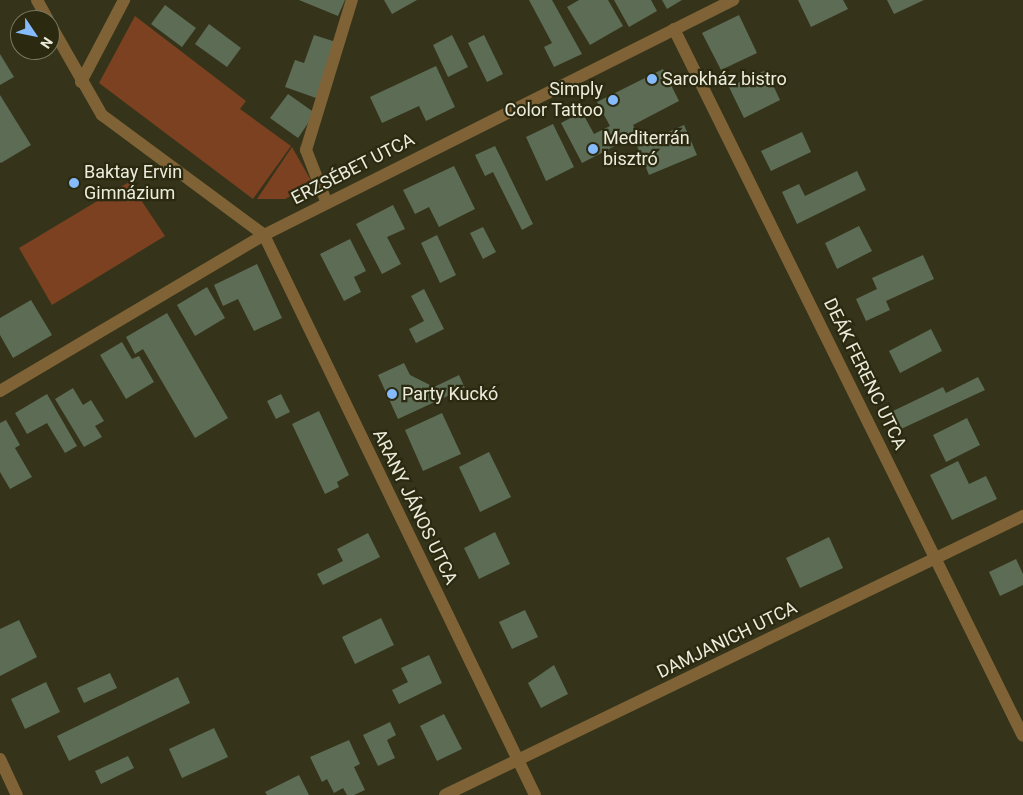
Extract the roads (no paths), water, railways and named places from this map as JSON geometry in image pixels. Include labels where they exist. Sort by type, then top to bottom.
[{"type":"street","points":[[81,82],[124,0]]},
{"type":"street","points":[[326,201],[306,150],[352,0]]},
{"type":"street","name":"ERZSÉBET UTCA","points":[[0,391],[264,234],[326,201],[733,0]]},
{"type":"street","name":"DEÁK FERENC UTCA","points":[[674,29],[1023,736]]},
{"type":"street","points":[[60,43],[81,82],[102,115],[264,234]]},
{"type":"street","name":"ARANY JÁNOS UTCA","points":[[264,234],[535,795]]},
{"type":"street","name":"DAMJANICH UTCA","points":[[446,795],[1023,516]]},
{"type":"street","points":[[0,759],[17,795]]},
{"type":"place","name":"Sarokház bistro","points":[[652,79]]},
{"type":"place","name":"Simply Color Tattoo","points":[[613,100]]},
{"type":"place","name":"Mediterrán bisztró","points":[[593,149]]},
{"type":"place","name":"Baktay Ervin Gimnázium","points":[[74,183]]},
{"type":"place","name":"Party Kuckó","points":[[392,394]]}]
